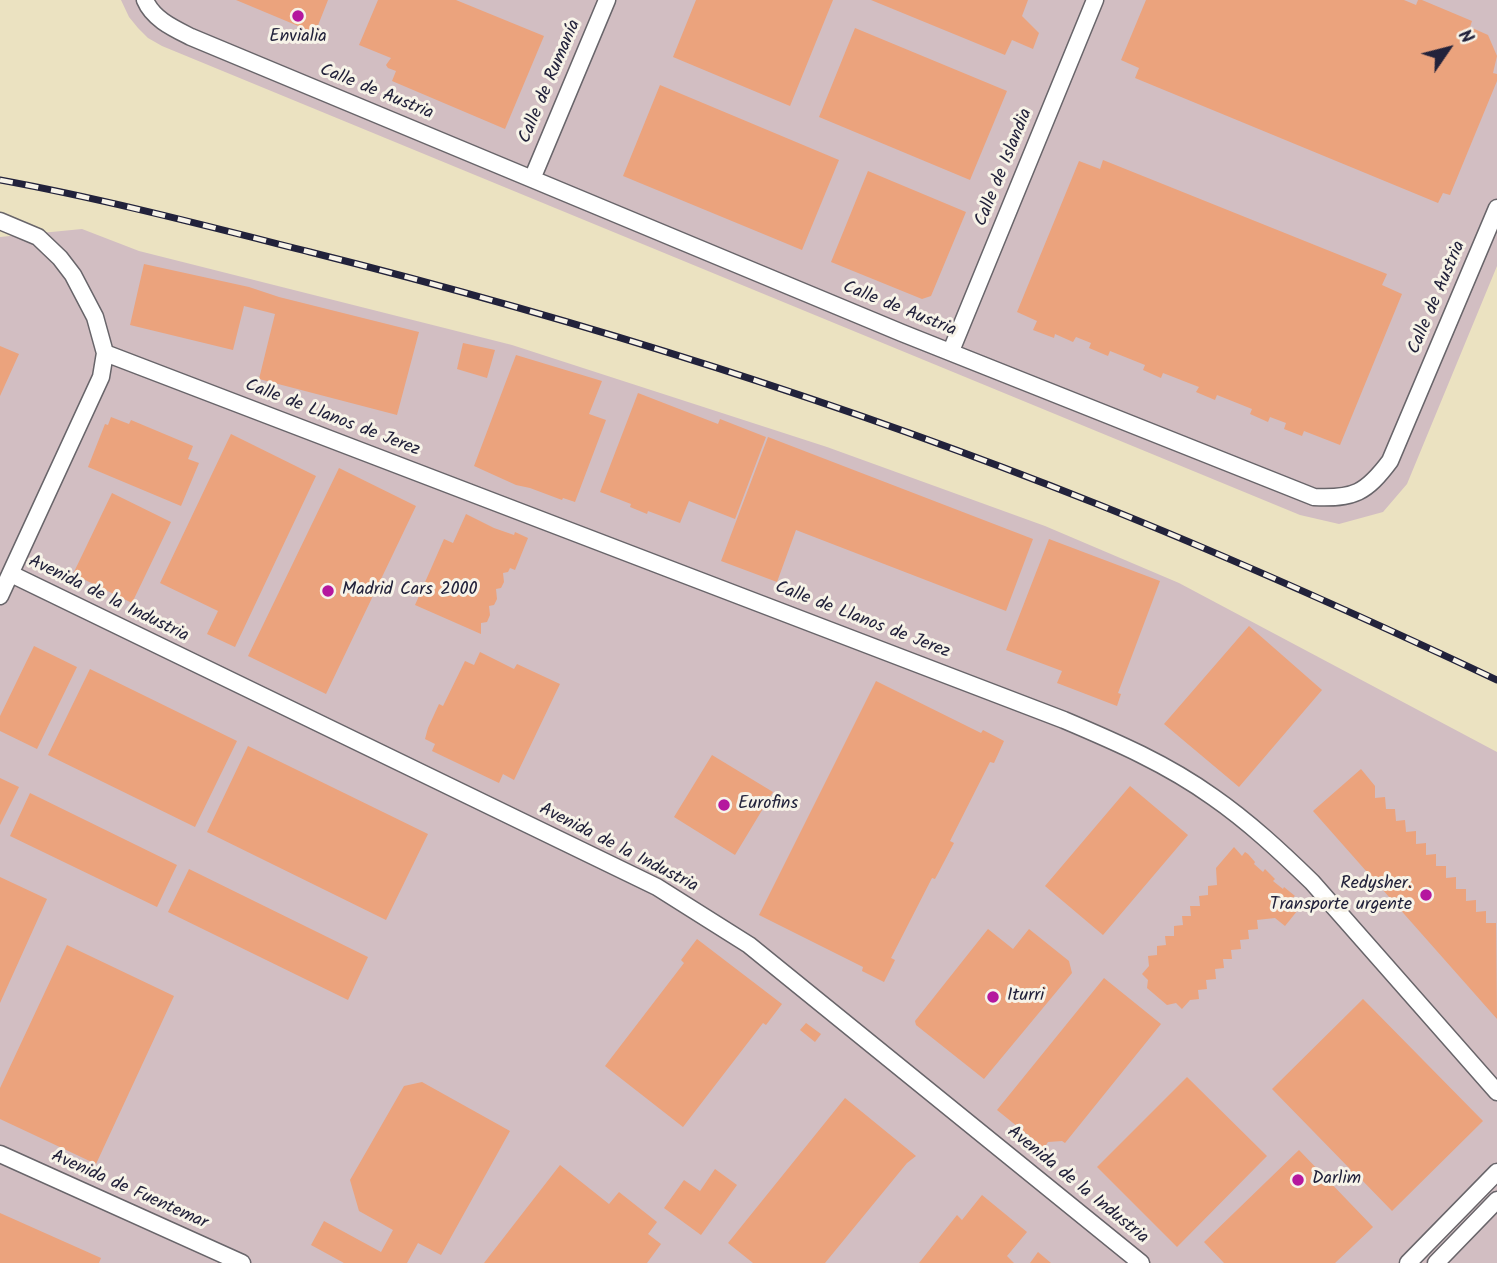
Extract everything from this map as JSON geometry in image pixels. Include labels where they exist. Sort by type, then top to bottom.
[{"type":"street","name":"Calle de Austria","points":[[145,0],[148,7],[166,25],[191,37],[1007,376],[1314,497],[1338,498],[1357,494],[1376,480],[1390,461],[1497,208]]},
{"type":"street","name":"Calle de Rumanía","points":[[532,179],[607,0]]},
{"type":"street","name":"Calle de Islandia","points":[[951,351],[1095,0]]},
{"type":"street","points":[[0,220],[38,237],[60,258],[83,293],[94,317],[105,354],[101,377],[0,596]]},
{"type":"street","name":"Calle de Llanos de Jerez","points":[[105,354],[1064,720],[1147,757],[1213,797],[1312,882],[1497,1092]]},
{"type":"street","name":"Avenida de la Industria","points":[[11,574],[657,887],[749,945],[1141,1263]]},
{"type":"street","name":"Avenida de Fuentemar","points":[[0,1154],[242,1263]]},
{"type":"street","points":[[1408,1263],[1497,1171]]},
{"type":"street","points":[[1436,1263],[1497,1200]]},
{"type":"shaded area","points":[[121,0],[1497,0],[1497,266],[1407,484],[1383,512],[1339,524],[1300,515],[162,46],[138,28]]},
{"type":"shaded area","points":[[82,229],[139,251],[512,345],[827,447],[1045,526],[1179,583],[1497,752],[1497,1263],[0,1263],[0,237]]},
{"type":"building","name":"Envialia","points":[[236,0],[328,0],[315,33]]},
{"type":"building","points":[[378,0],[456,0],[544,36],[505,129],[392,81],[396,71],[386,65],[391,58],[359,45]]},
{"type":"building","points":[[696,0],[833,0],[790,106],[673,57]]},
{"type":"building","points":[[871,0],[1028,0],[1022,16],[1039,33],[1033,49],[1012,40],[1005,55]]},
{"type":"building","points":[[1146,0],[1404,0],[1416,5],[1418,0],[1422,0],[1472,21],[1470,27],[1488,35],[1497,56],[1493,73],[1497,74],[1497,81],[1450,195],[1443,193],[1438,203],[1135,78],[1139,68],[1121,60]]},
{"type":"building","points":[[855,28],[1007,91],[970,180],[819,117]]},
{"type":"building","points":[[660,85],[839,160],[802,250],[623,176]]},
{"type":"building","points":[[1103,160],[1387,274],[1382,285],[1402,294],[1340,445],[1304,431],[1302,436],[1284,429],[1286,423],[1270,417],[1268,422],[1250,414],[1252,409],[1217,395],[1215,400],[1196,392],[1199,387],[1163,373],[1161,378],[1143,370],[1145,365],[1110,351],[1108,356],[1089,348],[1091,343],[1076,337],[1073,342],[1055,334],[1054,338],[1033,330],[1037,321],[1017,312],[1079,161],[1100,169]]},
{"type":"building","points":[[868,171],[966,212],[931,296],[922,299],[831,262]]},
{"type":"building","points":[[144,264],[249,287],[419,332],[397,415],[259,379],[275,314],[244,306],[233,350],[130,325]]},
{"type":"building","points":[[463,343],[495,350],[487,378],[457,369]]},
{"type":"building","points":[[0,346],[19,354],[0,396]]},
{"type":"building","points":[[516,355],[602,381],[589,414],[606,420],[575,502],[516,485],[474,466]]},
{"type":"building","points":[[638,393],[718,424],[720,419],[766,437],[735,519],[689,501],[680,523],[648,511],[647,514],[630,507],[631,504],[600,492]]},
{"type":"building","points":[[111,417],[129,424],[131,420],[193,446],[188,459],[199,463],[181,506],[88,467],[105,424],[108,425]]},
{"type":"building","points":[[231,434],[316,476],[235,647],[207,634],[218,611],[160,583]]},
{"type":"building","points":[[768,437],[1033,539],[1006,611],[796,530],[777,582],[721,561]]},
{"type":"building","points":[[339,468],[416,506],[326,694],[248,656]]},
{"type":"building","points":[[112,493],[171,522],[132,603],[73,574]]},
{"type":"building","points":[[466,514],[494,528],[528,538],[515,570],[510,568],[503,573],[504,582],[501,588],[496,589],[497,599],[494,605],[489,606],[490,615],[487,622],[481,623],[481,634],[415,605],[444,539],[453,543]]},
{"type":"building","points":[[1049,539],[1160,581],[1118,693],[1121,694],[1117,706],[1057,683],[1062,671],[1006,650]]},
{"type":"building","points":[[1249,626],[1322,690],[1239,787],[1164,724]]},
{"type":"building","points":[[34,646],[77,667],[37,749],[0,731],[0,716]]},
{"type":"building","points":[[480,652],[514,669],[517,664],[560,684],[514,780],[503,774],[499,783],[432,751],[435,744],[425,739],[439,704],[443,706],[465,661],[474,665]]},
{"type":"building","points":[[90,669],[237,741],[195,827],[48,755]]},
{"type":"building","points":[[876,681],[981,733],[983,730],[1004,741],[994,763],[990,762],[950,841],[954,843],[935,879],[932,878],[891,958],[895,960],[884,982],[862,971],[863,967],[759,915]]},
{"type":"building","points":[[248,746],[428,834],[386,920],[207,832]]},
{"type":"building","name":"Eurofins","points":[[712,755],[773,792],[735,855],[674,817]]},
{"type":"building","name":"Redysher. Transporte urgente","points":[[1361,769],[1375,786],[1375,798],[1385,797],[1386,809],[1395,809],[1396,821],[1405,820],[1406,832],[1416,831],[1416,844],[1426,843],[1426,855],[1436,854],[1436,866],[1446,866],[1446,878],[1456,877],[1456,889],[1466,889],[1466,901],[1476,900],[1476,912],[1486,911],[1486,923],[1496,923],[1497,1019],[1313,811]]},
{"type":"building","points":[[0,778],[19,787],[0,825]]},
{"type":"building","points":[[1130,786],[1188,835],[1103,935],[1045,886]]},
{"type":"building","points":[[30,793],[177,865],[157,907],[10,836]]},
{"type":"building","points":[[1234,847],[1242,856],[1245,852],[1248,854],[1254,864],[1263,872],[1265,869],[1275,879],[1273,881],[1295,896],[1292,898],[1302,905],[1285,926],[1275,918],[1257,920],[1258,929],[1248,930],[1249,939],[1240,940],[1241,949],[1231,950],[1232,959],[1223,959],[1224,968],[1215,969],[1216,979],[1206,980],[1207,989],[1198,990],[1199,999],[1190,1000],[1182,1009],[1176,1003],[1167,1005],[1147,988],[1148,980],[1142,974],[1149,966],[1148,956],[1157,955],[1157,946],[1166,945],[1165,936],[1174,936],[1174,926],[1183,925],[1182,916],[1191,916],[1190,906],[1200,906],[1199,896],[1208,895],[1208,886],[1217,885],[1216,868]]},
{"type":"building","points":[[189,869],[368,957],[348,1000],[168,912]]},
{"type":"building","points":[[0,877],[47,899],[0,1003]]},
{"type":"building","name":"Iturri","points":[[988,929],[1013,949],[1029,929],[1069,961],[1072,973],[984,1079],[916,1025],[915,1021]]},
{"type":"building","points":[[697,939],[782,1004],[766,1025],[763,1023],[683,1127],[605,1066],[684,963],[681,960]]},
{"type":"building","points":[[67,945],[174,996],[96,1164],[0,1119],[0,1088]]},
{"type":"building","points":[[1104,978],[1161,1024],[1065,1143],[1048,1142],[1044,1148],[997,1110]]},
{"type":"building","points":[[1363,999],[1483,1121],[1392,1211],[1357,1175],[1354,1178],[1348,1173],[1351,1170],[1272,1089]]},
{"type":"building","points":[[806,1023],[821,1034],[815,1042],[800,1030]]},
{"type":"building","points":[[1187,1077],[1267,1156],[1177,1247],[1097,1167]]},
{"type":"building","points":[[422,1082],[510,1131],[441,1255],[418,1243],[407,1263],[344,1263],[311,1245],[324,1221],[381,1252],[393,1230],[359,1211],[350,1180],[404,1086]]},
{"type":"building","points":[[845,1098],[916,1156],[907,1163],[825,1263],[753,1263],[728,1243]]},
{"type":"building","name":"Darlim","points":[[1299,1150],[1373,1227],[1335,1263],[1224,1263],[1204,1242]]},
{"type":"building","points":[[560,1165],[609,1204],[619,1192],[657,1222],[648,1234],[661,1244],[647,1263],[484,1263]]},
{"type":"building","points":[[715,1169],[737,1185],[701,1235],[664,1208],[684,1180],[700,1191]]},
{"type":"building","points":[[982,1195],[1027,1232],[1007,1256],[1014,1263],[919,1263],[957,1215],[962,1220]]},
{"type":"building","points":[[0,1213],[101,1258],[99,1263],[0,1263]]},
{"type":"building","points":[[1038,1252],[1051,1263],[1030,1263]]},
{"type":"railway","points":[[0,180],[155,213],[410,278],[609,334],[806,397],[1097,504],[1298,589],[1497,680]]},
{"type":"place","name":"Envialia","points":[[298,16]]},
{"type":"place","name":"Madrid Cars 2000","points":[[328,591]]},
{"type":"place","name":"Eurofins","points":[[724,805]]},
{"type":"place","name":"Redysher. Transporte urgente","points":[[1426,895]]},
{"type":"place","name":"Iturri","points":[[993,997]]},
{"type":"place","name":"Darlim","points":[[1298,1180]]}]
